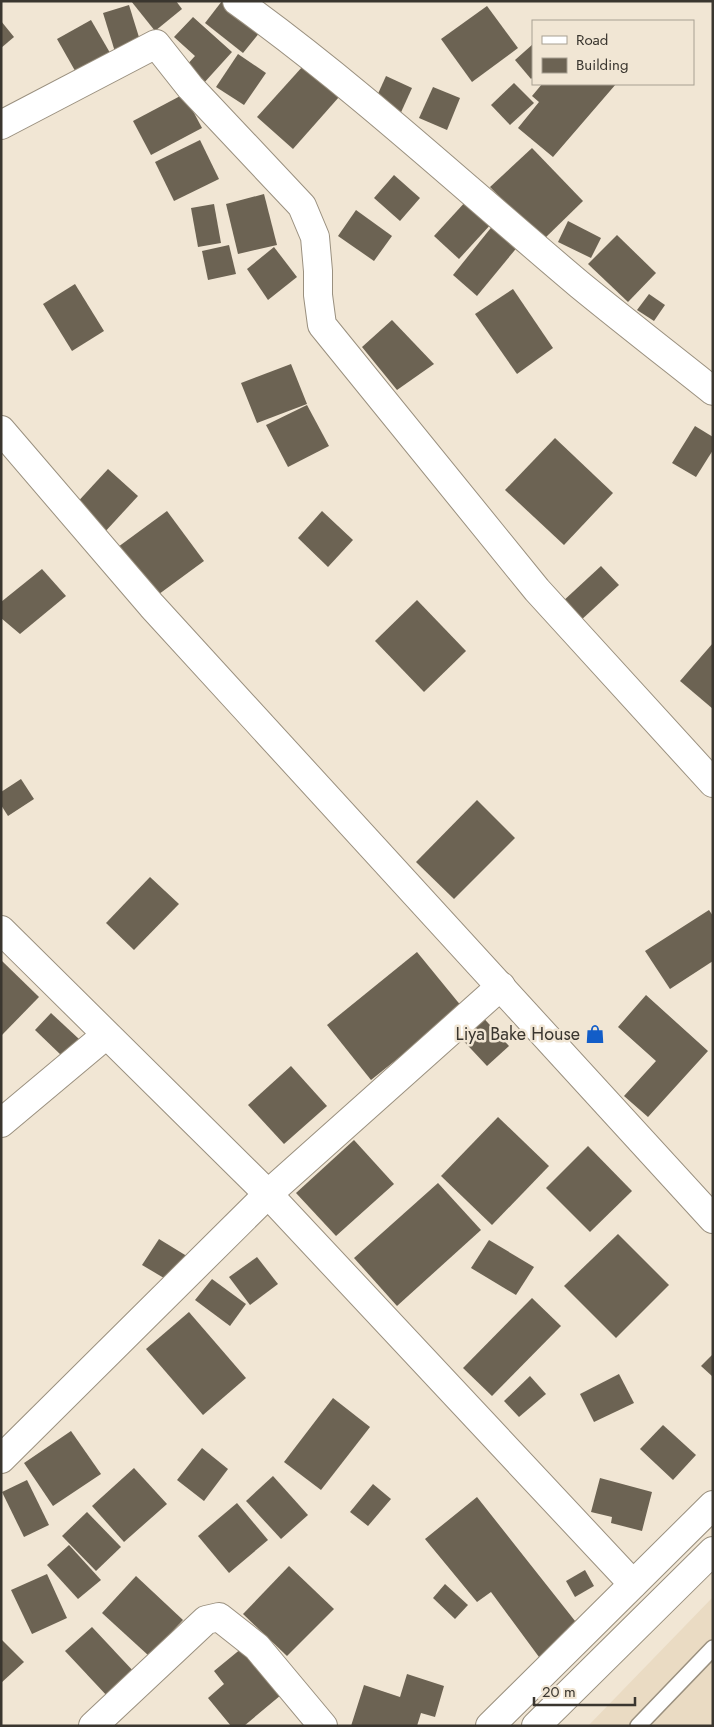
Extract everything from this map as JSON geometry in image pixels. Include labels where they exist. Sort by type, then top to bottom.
[{"type":"street","points":[[237,1],[299,46],[433,156],[580,285],[713,391]]},
{"type":"street","points":[[2,122],[156,44],[190,87],[302,206],[314,237],[322,325],[537,590],[713,783]]},
{"type":"street","points":[[1,430],[152,606],[713,1220]]},
{"type":"street","points":[[1,930],[268,1194],[634,1584]]},
{"type":"street","points":[[1,1458],[268,1194],[501,986]]},
{"type":"street","points":[[1,1123],[106,1035]]},
{"type":"street","points":[[490,1726],[713,1505]]},
{"type":"street","points":[[536,1726],[713,1551]]},
{"type":"street","points":[[94,1726],[206,1620],[219,1617],[258,1647],[323,1726]]},
{"type":"lane","points":[[638,1726],[713,1648]]},
{"type":"shaded area","points":[[713,1597],[713,1726],[588,1726]]},
{"type":"building","points":[[131,1],[176,1],[182,9],[155,31]]},
{"type":"building","points":[[222,1],[231,1],[264,27],[243,53],[205,23]]},
{"type":"building","points":[[129,5],[142,47],[116,55],[103,13]]},
{"type":"building","points":[[487,6],[518,48],[472,82],[441,39]]},
{"type":"building","points":[[193,17],[232,52],[203,84],[185,67],[195,56],[174,37]]},
{"type":"building","points":[[91,20],[113,58],[78,76],[57,39]]},
{"type":"building","points":[[1,21],[14,37],[1,48]]},
{"type":"building","points":[[532,45],[531,79],[515,60]]},
{"type":"building","points":[[238,54],[266,73],[244,105],[216,87]]},
{"type":"building","points":[[303,66],[339,97],[293,149],[257,117]]},
{"type":"building","points":[[386,76],[412,88],[398,119],[372,107]]},
{"type":"building","points":[[514,83],[534,103],[510,125],[491,105]]},
{"type":"building","points":[[541,85],[615,85],[553,157],[518,128],[539,102],[532,96]]},
{"type":"building","points":[[433,87],[460,98],[447,130],[419,118]]},
{"type":"building","points":[[184,94],[202,128],[151,155],[133,121]]},
{"type":"building","points":[[200,140],[219,179],[174,201],[155,162]]},
{"type":"building","points":[[532,148],[583,201],[542,241],[490,187]]},
{"type":"building","points":[[394,175],[420,198],[400,221],[374,198]]},
{"type":"building","points":[[264,194],[277,245],[238,254],[226,204]]},
{"type":"building","points":[[467,200],[492,223],[459,259],[434,236]]},
{"type":"building","points":[[214,204],[221,243],[198,247],[191,208]]},
{"type":"building","points":[[356,210],[392,236],[374,261],[338,236]]},
{"type":"building","points":[[568,221],[601,238],[591,258],[558,242]]},
{"type":"building","points":[[494,224],[519,245],[477,296],[453,275]]},
{"type":"building","points":[[617,235],[656,273],[628,302],[588,264]]},
{"type":"building","points":[[229,245],[236,274],[208,280],[202,251]]},
{"type":"building","points":[[274,247],[297,277],[268,300],[247,269]]},
{"type":"building","points":[[75,284],[104,331],[72,351],[43,304]]},
{"type":"building","points":[[513,289],[553,348],[517,374],[475,314]]},
{"type":"building","points":[[649,294],[665,305],[654,321],[637,310]]},
{"type":"building","points":[[392,320],[434,364],[397,390],[362,347]]},
{"type":"building","points":[[291,364],[307,404],[257,423],[241,383]]},
{"type":"building","points":[[307,405],[329,446],[288,467],[266,425]]},
{"type":"building","points":[[695,426],[713,437],[713,450],[696,477],[672,463]]},
{"type":"building","points":[[555,438],[613,493],[564,545],[505,490]]},
{"type":"building","points":[[108,469],[138,496],[103,534],[73,507]]},
{"type":"building","points":[[167,511],[204,561],[155,597],[118,547]]},
{"type":"building","points":[[322,511],[353,540],[328,567],[298,538]]},
{"type":"building","points":[[601,566],[619,585],[579,622],[561,603]]},
{"type":"building","points":[[42,569],[66,596],[20,634],[1,618],[1,602]]},
{"type":"building","points":[[417,600],[466,651],[424,692],[375,641]]},
{"type":"building","points":[[713,643],[713,709],[680,681]]},
{"type":"building","points":[[21,779],[34,799],[8,816],[1,805],[1,792]]},
{"type":"building","points":[[477,800],[515,838],[454,899],[416,862]]},
{"type":"building","points":[[150,877],[179,904],[134,950],[106,923]]},
{"type":"building","points":[[709,910],[713,916],[713,961],[670,989],[645,951]]},
{"type":"building","points":[[417,952],[462,1007],[371,1080],[327,1025]]},
{"type":"building","points":[[1,960],[39,997],[1,1036]]},
{"type":"building","points":[[646,995],[708,1051],[648,1117],[624,1096],[656,1061],[618,1027]]},
{"type":"building","points":[[51,1013],[79,1039],[62,1056],[35,1030]]},
{"type":"building","points":[[479,1013],[509,1046],[487,1066],[457,1034]]},
{"type":"building","points":[[291,1066],[327,1106],[284,1144],[248,1105]]},
{"type":"building","points":[[498,1117],[549,1166],[492,1225],[441,1176]]},
{"type":"building","points":[[354,1140],[394,1184],[336,1236],[296,1193]]},
{"type":"building","points":[[588,1146],[632,1191],[590,1232],[546,1188]]},
{"type":"building","points":[[438,1183],[481,1230],[397,1306],[354,1258]]},
{"type":"building","points":[[618,1234],[669,1285],[616,1338],[564,1286]]},
{"type":"building","points":[[159,1239],[190,1258],[174,1284],[142,1265]]},
{"type":"building","points":[[489,1240],[534,1267],[516,1295],[471,1268]]},
{"type":"building","points":[[257,1257],[278,1284],[250,1305],[229,1277]]},
{"type":"building","points":[[212,1279],[246,1304],[230,1326],[195,1300]]},
{"type":"building","points":[[532,1298],[561,1326],[492,1396],[463,1368]]},
{"type":"building","points":[[189,1312],[246,1378],[203,1415],[146,1349]]},
{"type":"building","points":[[713,1354],[713,1377],[701,1366]]},
{"type":"building","points":[[619,1374],[634,1403],[594,1422],[580,1394]]},
{"type":"building","points":[[530,1376],[546,1394],[519,1417],[504,1401]]},
{"type":"building","points":[[333,1398],[370,1427],[321,1490],[284,1462]]},
{"type":"building","points":[[663,1425],[696,1455],[673,1480],[640,1449]]},
{"type":"building","points":[[71,1431],[101,1474],[53,1506],[24,1463]]},
{"type":"building","points":[[202,1448],[228,1469],[204,1501],[177,1480]]},
{"type":"building","points":[[134,1468],[167,1504],[124,1542],[92,1506]]},
{"type":"building","points":[[273,1476],[308,1515],[281,1539],[246,1501]]},
{"type":"building","points":[[600,1478],[652,1492],[642,1531],[611,1523],[612,1517],[591,1512]]},
{"type":"building","points":[[27,1480],[49,1525],[24,1537],[2,1492]]},
{"type":"building","points":[[373,1484],[391,1499],[368,1526],[350,1512]]},
{"type":"building","points":[[477,1497],[579,1626],[539,1657],[491,1592],[477,1602],[425,1539]]},
{"type":"building","points":[[237,1503],[268,1540],[229,1573],[198,1536]]},
{"type":"building","points":[[87,1512],[121,1547],[96,1571],[62,1536]]},
{"type":"building","points":[[69,1545],[101,1580],[78,1599],[47,1565]]},
{"type":"building","points":[[289,1566],[334,1609],[287,1656],[243,1614]]},
{"type":"building","points":[[585,1570],[594,1586],[575,1597],[566,1581]]},
{"type":"building","points":[[47,1574],[67,1618],[32,1634],[11,1590]]},
{"type":"building","points":[[136,1576],[183,1620],[149,1656],[102,1613]]},
{"type":"building","points":[[445,1584],[468,1605],[455,1619],[433,1598]]},
{"type":"building","points":[[92,1627],[136,1674],[109,1698],[65,1651]]},
{"type":"building","points":[[1,1639],[24,1662],[1,1683]]},
{"type":"building","points":[[242,1648],[281,1695],[244,1726],[231,1726],[208,1698],[224,1684],[214,1671]]},
{"type":"building","points":[[407,1674],[444,1686],[435,1717],[421,1713],[417,1726],[351,1726],[364,1685],[400,1697]]},
{"type":"place","name":"Liya Bake House","points":[[595,1034]]}]
